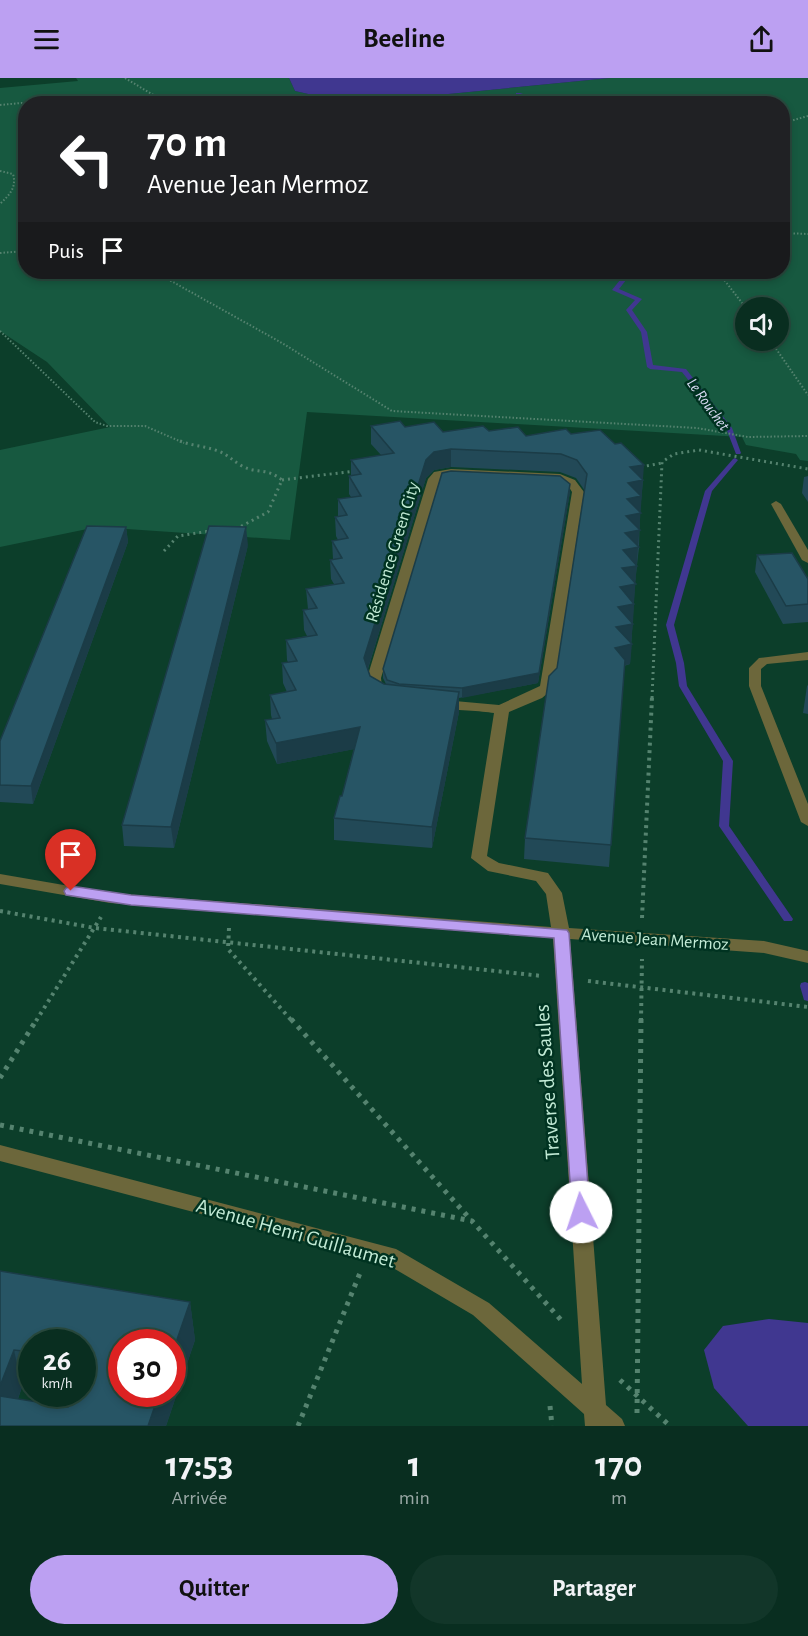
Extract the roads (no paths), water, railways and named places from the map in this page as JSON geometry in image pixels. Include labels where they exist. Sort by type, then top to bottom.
[{"type":"street","name":"Résidence Green City","points":[[451,473],[560,478],[570,480],[578,492],[548,688],[539,695],[511,703],[502,710],[399,700],[382,696],[375,688],[374,678],[434,479],[438,475],[451,473]]},
{"type":"street","points":[[502,710],[479,858],[494,867],[542,877],[554,893],[561,933]]},
{"type":"street","name":"Avenue Jean Mermoz","points":[[0,879],[111,898],[561,933],[642,936],[764,947],[808,957]]},
{"type":"street","name":"Traverse des Saules","points":[[561,933],[595,1417]]},
{"type":"street","name":"Avenue Henri Guillaumet","points":[[0,1152],[389,1255],[481,1309],[595,1417],[614,1426]]},
{"type":"lane","points":[[776,504],[808,560]]},
{"type":"lane","points":[[808,656],[764,661],[755,669],[755,686],[808,822]]},
{"type":"waterway","name":"Le Rouchet","points":[[518,94],[525,96]]},
{"type":"waterway","name":"Le Rouchet","points":[[624,279],[615,290],[639,299],[629,310],[644,332],[650,367],[684,370],[729,428],[738,453]]},
{"type":"waterway","points":[[735,460],[709,491],[670,625],[680,663],[683,686],[728,761],[724,826],[788,919]]},
{"type":"waterway","points":[[805,986],[808,997]]}]
